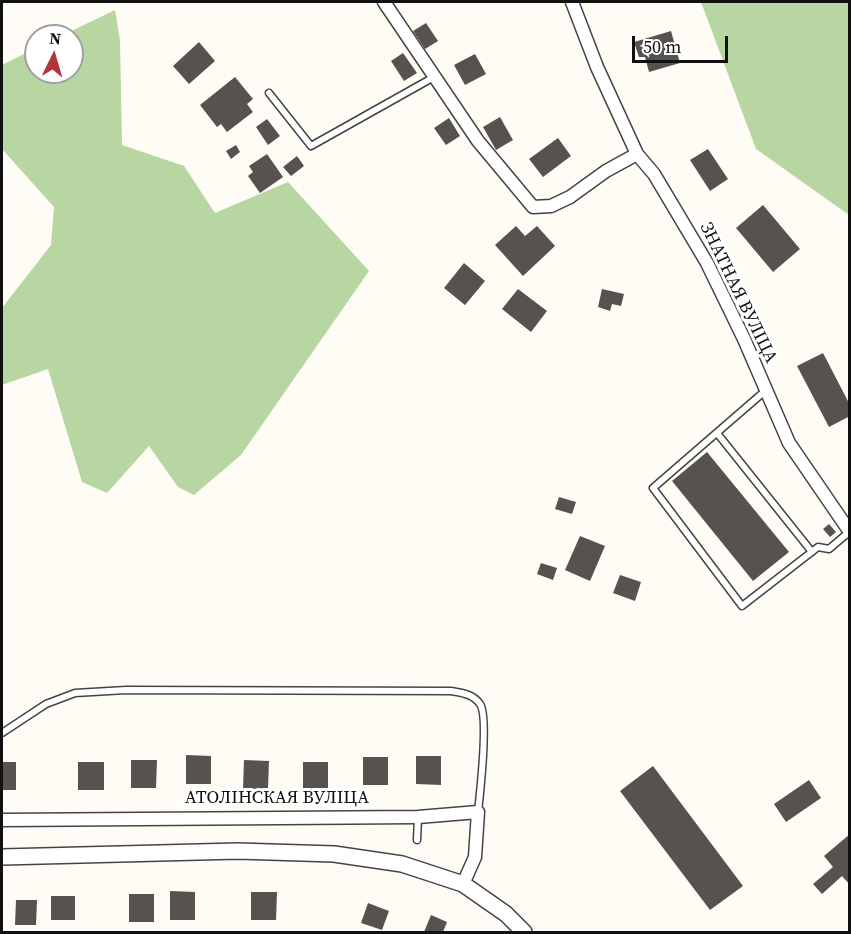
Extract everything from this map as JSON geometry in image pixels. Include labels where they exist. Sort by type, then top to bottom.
[{"type":"street","points":[[384,2],[478,141],[533,207],[551,206],[570,197],[606,171],[637,154]]},
{"type":"street","name":"ЗНАТНАЯ ВУЛІЦА","points":[[572,2],[597,68],[637,154],[654,174],[707,263],[744,339],[789,443],[849,532]]},
{"type":"street","points":[[463,884],[475,857],[478,812]]},
{"type":"street","name":"АТОЛІНСКАЯ ВУЛІЦА","points":[[2,820],[418,817],[478,812]]},
{"type":"street","points":[[2,857],[238,851],[334,854],[402,864],[463,884],[506,914],[524,933]]},
{"type":"lane","points":[[269,93],[311,146],[434,78]]},
{"type":"lane","points":[[765,391],[653,488],[742,606],[818,547],[829,549],[849,532]]},
{"type":"lane","points":[[717,433],[812,552]]},
{"type":"lane","points":[[2,733],[46,704],[75,693],[126,690],[451,691],[471,695],[482,706],[484,728],[478,812]]},
{"type":"lane","points":[[417,840],[418,817]]},
{"type":"green space","points":[[701,2],[849,2],[849,215],[756,149]]},
{"type":"green space","points":[[115,10],[120,40],[122,145],[184,166],[215,213],[288,182],[369,271],[241,455],[194,495],[178,487],[149,446],[107,493],[82,482],[48,369],[2,385],[2,308],[51,245],[54,207],[2,149],[2,65],[24,54],[24,84],[84,84],[84,25]]},
{"type":"building","points":[[426,23],[438,41],[425,49],[413,31]]},
{"type":"building","points":[[671,31],[680,63],[649,72],[645,57],[639,57],[634,42]]},
{"type":"building","points":[[199,42],[215,61],[189,84],[173,66]]},
{"type":"building","points":[[403,53],[417,73],[404,81],[391,61]]},
{"type":"building","points":[[475,54],[486,74],[465,85],[454,65]]},
{"type":"building","points":[[235,77],[253,99],[247,104],[253,112],[227,132],[221,124],[217,127],[200,105]]},
{"type":"building","points":[[500,117],[513,140],[496,150],[483,127]]},
{"type":"building","points":[[449,118],[460,136],[446,145],[434,128]]},
{"type":"building","points":[[267,119],[280,136],[268,145],[256,127]]},
{"type":"building","points":[[558,138],[571,156],[543,177],[529,159]]},
{"type":"building","points":[[236,145],[240,152],[231,159],[226,151]]},
{"type":"building","points":[[708,149],[728,179],[710,191],[690,160]]},
{"type":"building","points":[[267,154],[283,177],[260,193],[248,176],[253,172],[249,166]]},
{"type":"building","points":[[297,156],[304,166],[291,176],[283,167]]},
{"type":"building","points":[[763,205],[800,249],[773,272],[736,228]]},
{"type":"building","points":[[516,226],[525,236],[537,226],[555,246],[523,276],[495,245]]},
{"type":"building","points":[[464,263],[485,281],[465,305],[444,288]]},
{"type":"building","points":[[518,289],[547,311],[531,332],[502,309]]},
{"type":"building","points":[[602,289],[624,294],[621,306],[612,304],[610,311],[598,307]]},
{"type":"building","points":[[823,353],[850,405],[850,416],[829,427],[797,366]]},
{"type":"building","points":[[707,452],[789,552],[753,581],[672,481]]},
{"type":"building","points":[[559,497],[576,502],[572,514],[555,509]]},
{"type":"building","points":[[829,524],[836,532],[830,537],[823,529]]},
{"type":"building","points":[[580,536],[605,546],[590,581],[565,570]]},
{"type":"building","points":[[541,563],[557,568],[553,580],[537,574]]},
{"type":"building","points":[[620,575],[641,582],[635,601],[613,593]]},
{"type":"building","points":[[186,755],[211,756],[211,784],[186,784]]},
{"type":"building","points":[[416,756],[441,756],[441,785],[416,784]]},
{"type":"building","points":[[363,757],[388,757],[388,785],[363,785]]},
{"type":"building","points":[[131,760],[157,760],[156,788],[131,788]]},
{"type":"building","points":[[244,760],[269,761],[268,789],[243,789]]},
{"type":"building","points":[[2,762],[16,762],[16,790],[2,790]]},
{"type":"building","points":[[78,762],[104,762],[104,790],[78,790]]},
{"type":"building","points":[[303,762],[328,762],[328,791],[303,791]]},
{"type":"building","points":[[653,766],[743,886],[710,910],[620,791]]},
{"type":"building","points":[[809,780],[821,798],[786,822],[774,804]]},
{"type":"building","points":[[850,834],[850,885],[842,876],[822,894],[813,884],[833,867],[824,856]]},
{"type":"building","points":[[170,891],[195,892],[195,920],[170,920]]},
{"type":"building","points":[[251,892],[277,892],[276,920],[251,920]]},
{"type":"building","points":[[129,894],[154,894],[154,922],[129,922]]},
{"type":"building","points":[[51,896],[75,896],[75,920],[51,920]]},
{"type":"building","points":[[16,900],[37,900],[36,925],[15,925]]},
{"type":"building","points":[[368,903],[389,911],[382,930],[361,923]]},
{"type":"building","points":[[431,915],[447,922],[443,932],[424,932]]}]
